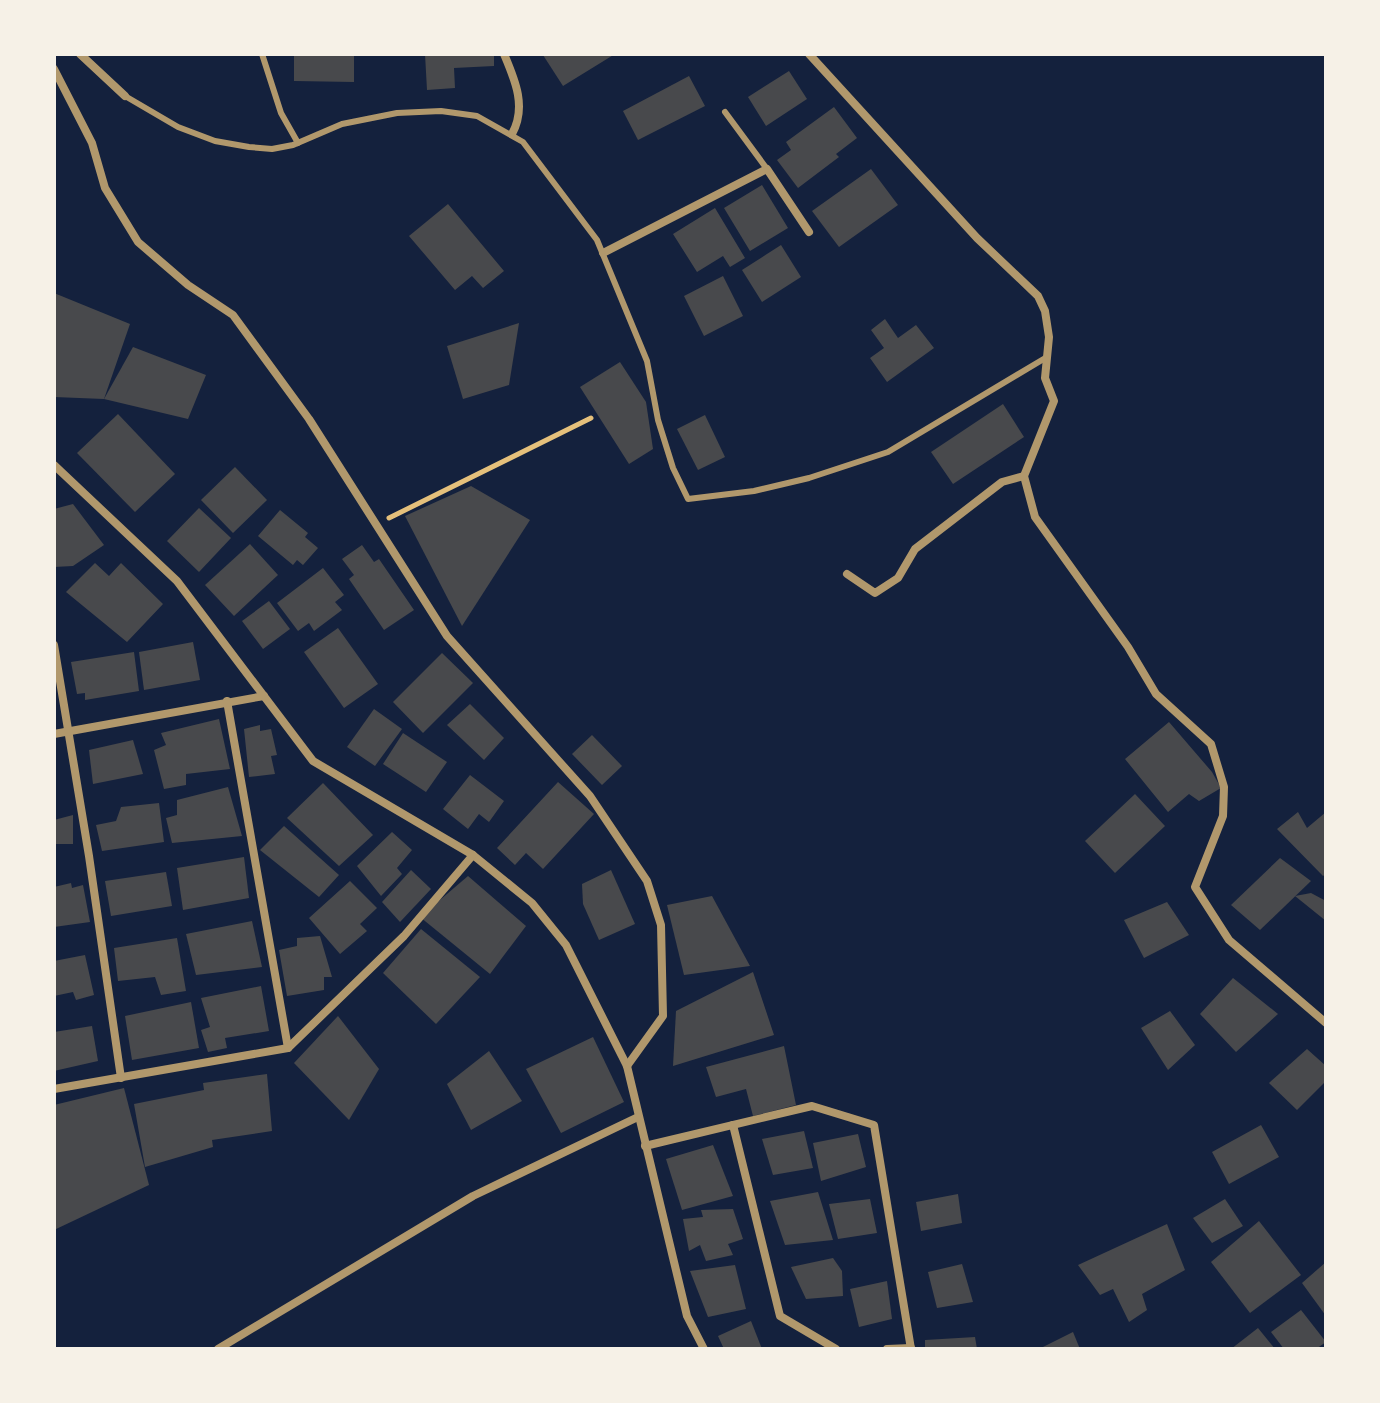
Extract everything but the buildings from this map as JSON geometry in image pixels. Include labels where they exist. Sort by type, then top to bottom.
[{"type":"street","points":[[80,54],[125,96]]},
{"type":"street","points":[[504,54],[519,91],[518,123],[512,134]]},
{"type":"street","points":[[809,54],[977,238],[1038,296],[1045,311],[1049,337],[1045,378],[1054,401],[1024,476],[1035,517],[1128,647],[1156,694],[1211,744],[1224,787],[1223,816],[1195,887],[1229,940],[1326,1023]]},
{"type":"street","points":[[54,69],[92,143],[105,188],[138,242],[188,285],[233,315],[309,419],[447,636],[590,796],[647,881],[661,925],[663,1016],[627,1066]]},
{"type":"street","points":[[603,253],[767,169],[809,232]]},
{"type":"street","points":[[54,465],[177,581],[313,761],[473,855],[532,903],[566,945],[627,1066],[687,1316],[704,1349]]},
{"type":"street","points":[[847,574],[875,593],[898,578],[915,549],[1002,482],[1024,476]]},
{"type":"street","points":[[54,645],[121,1078]]},
{"type":"street","points":[[54,734],[264,696]]},
{"type":"street","points":[[227,701],[288,1048]]},
{"type":"street","points":[[54,1089],[288,1048],[404,936],[473,855]]},
{"type":"street","points":[[645,1146],[812,1106],[874,1125],[911,1349],[887,1349]]},
{"type":"street","points":[[218,1349],[473,1196],[638,1117]]},
{"type":"street","points":[[733,1125],[780,1316],[836,1349]]},
{"type":"lane","points":[[262,54],[281,113],[298,143]]},
{"type":"lane","points":[[125,96],[178,127],[215,141],[272,149],[298,143],[342,124],[397,113],[441,111],[477,116],[512,134],[542,165],[597,240],[647,361],[658,420],[673,468],[688,499],[754,491],[809,478],[888,452],[1047,357]]},
{"type":"lane","points":[[725,112],[767,169]]},
{"type":"path","points":[[377,524],[591,418]]}]
